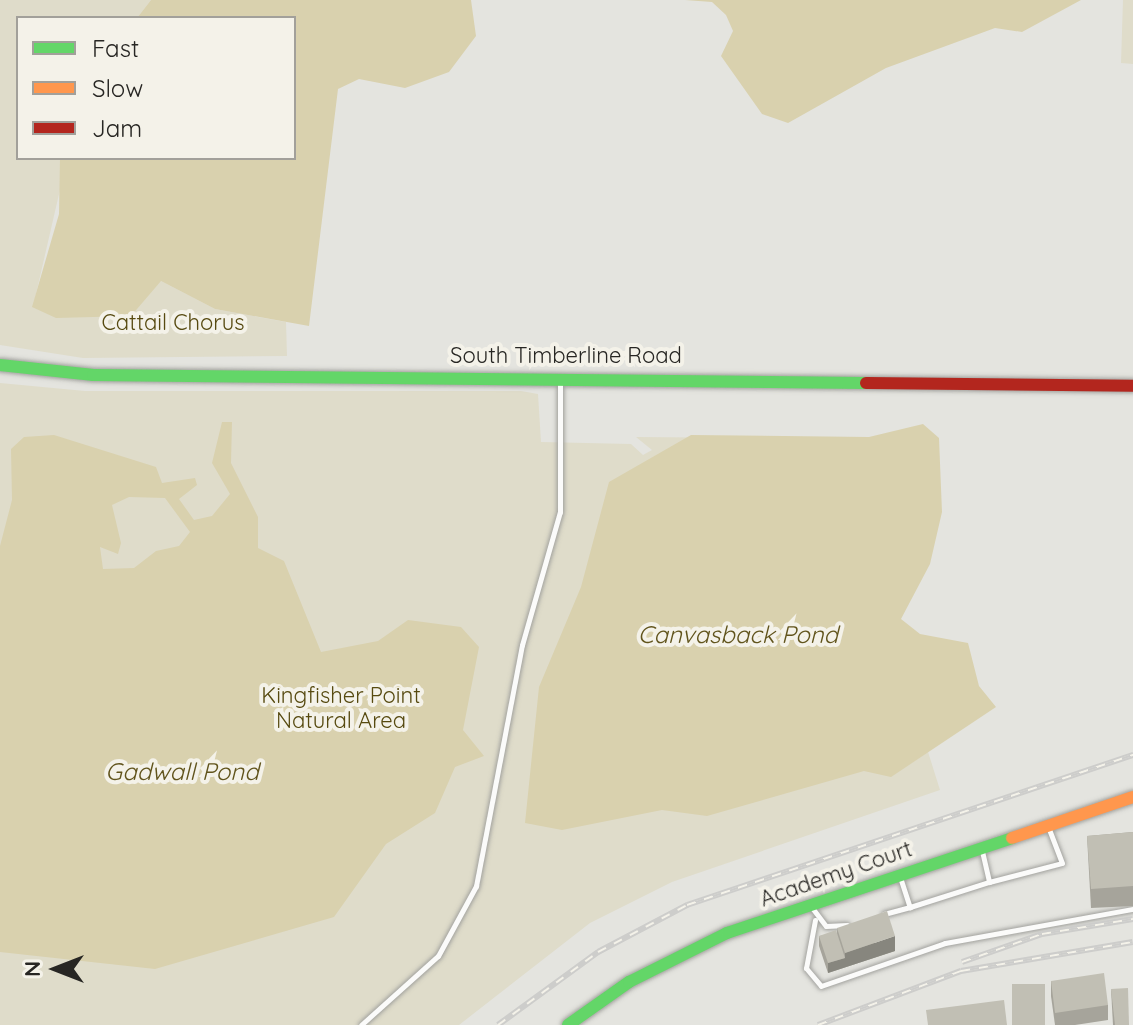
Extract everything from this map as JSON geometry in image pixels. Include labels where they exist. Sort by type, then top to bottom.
[{"type":"main road","name":"South Timberline Road","points":[[0,365],[93,375],[561,376],[1133,386]]},
{"type":"main road","name":"Academy Court","points":[[568,1025],[663,963],[809,903],[1133,797]]},
{"type":"lane","points":[[361,1025],[438,956],[476,886],[522,645],[560,512],[561,376]]},
{"type":"lane","points":[[867,919],[1062,863],[1048,825]]},
{"type":"lane","points":[[981,847],[989,882]]},
{"type":"lane","points":[[899,874],[910,907]]},
{"type":"lane","points":[[809,903],[815,920],[806,968],[821,986],[945,943],[1133,909]]},
{"type":"lane","points":[[815,920],[834,928],[853,923]]},
{"type":"green space","name":"Cattail Chorus","points":[[0,0],[151,0],[139,16],[16,16],[16,160],[61,160],[65,168],[33,307],[161,281],[215,309],[286,322],[287,356],[83,358],[0,345]]},
{"type":"green space","points":[[1123,0],[1133,0],[1133,64],[1121,63]]},
{"type":"green space","name":"Kingfisher Point Natural Area","points":[[0,383],[85,391],[521,391],[538,394],[541,442],[631,444],[643,455],[652,450],[636,437],[909,439],[885,615],[940,790],[672,882],[590,923],[459,1025],[0,1025]]},
{"type":"water","points":[[151,0],[471,0],[476,36],[449,72],[405,88],[359,79],[338,89],[309,326],[215,309],[161,281],[131,316],[56,318],[32,307],[59,214],[60,160],[296,160],[296,16],[139,16]]},
{"type":"water","points":[[685,0],[1081,0],[1022,32],[995,28],[886,68],[788,123],[762,114],[721,56],[733,31],[726,15],[712,2]]},
{"type":"water","name":"Gadwall Pond","points":[[222,422],[232,422],[231,463],[258,517],[258,548],[284,561],[321,652],[378,641],[408,620],[461,627],[479,647],[463,730],[484,756],[455,767],[435,813],[386,844],[334,917],[155,969],[0,952],[0,546],[12,500],[11,449],[24,437],[54,435],[156,467],[162,483],[195,478],[197,485],[179,499],[194,520],[212,516],[230,494],[212,463]],"holes":[[[129,497],[165,498],[190,532],[179,546],[156,551],[134,568],[103,569],[100,547],[118,554],[121,543],[112,505]]]},
{"type":"water","name":"Canvasback Pond","points":[[923,424],[939,438],[942,512],[930,564],[901,619],[920,634],[968,643],[979,686],[996,707],[891,777],[864,771],[707,816],[662,810],[562,830],[525,823],[539,687],[581,587],[609,482],[691,435],[869,437]]},
{"type":"building","points":[[1133,832],[1133,886],[1091,889],[1087,836]]},
{"type":"building","points":[[887,911],[895,936],[845,953],[837,928]]},
{"type":"building","points":[[836,930],[845,958],[828,963],[819,936]]},
{"type":"building","points":[[1104,973],[1108,1005],[1055,1013],[1051,981]]},
{"type":"building","points":[[1012,984],[1045,984],[1045,1025],[1012,1025]]},
{"type":"building","points":[[1128,988],[1129,1025],[1115,1025],[1111,989]]},
{"type":"building","points":[[1004,1000],[1007,1025],[928,1025],[926,1010]]},
{"type":"railway","points":[[498,1025],[598,952],[687,905],[1133,755]]},
{"type":"railway","points":[[962,962],[1042,934],[1133,919]]},
{"type":"railway","points":[[818,1025],[961,971],[1133,942]]},
{"type":"traffic: fast","points":[[0,365],[93,375],[866,383]]},
{"type":"traffic: fast","points":[[568,1025],[629,982],[727,933],[1012,838]]},
{"type":"traffic: slow","points":[[1012,838],[1133,797]]},
{"type":"traffic: jam","points":[[866,383],[1133,386]]}]
